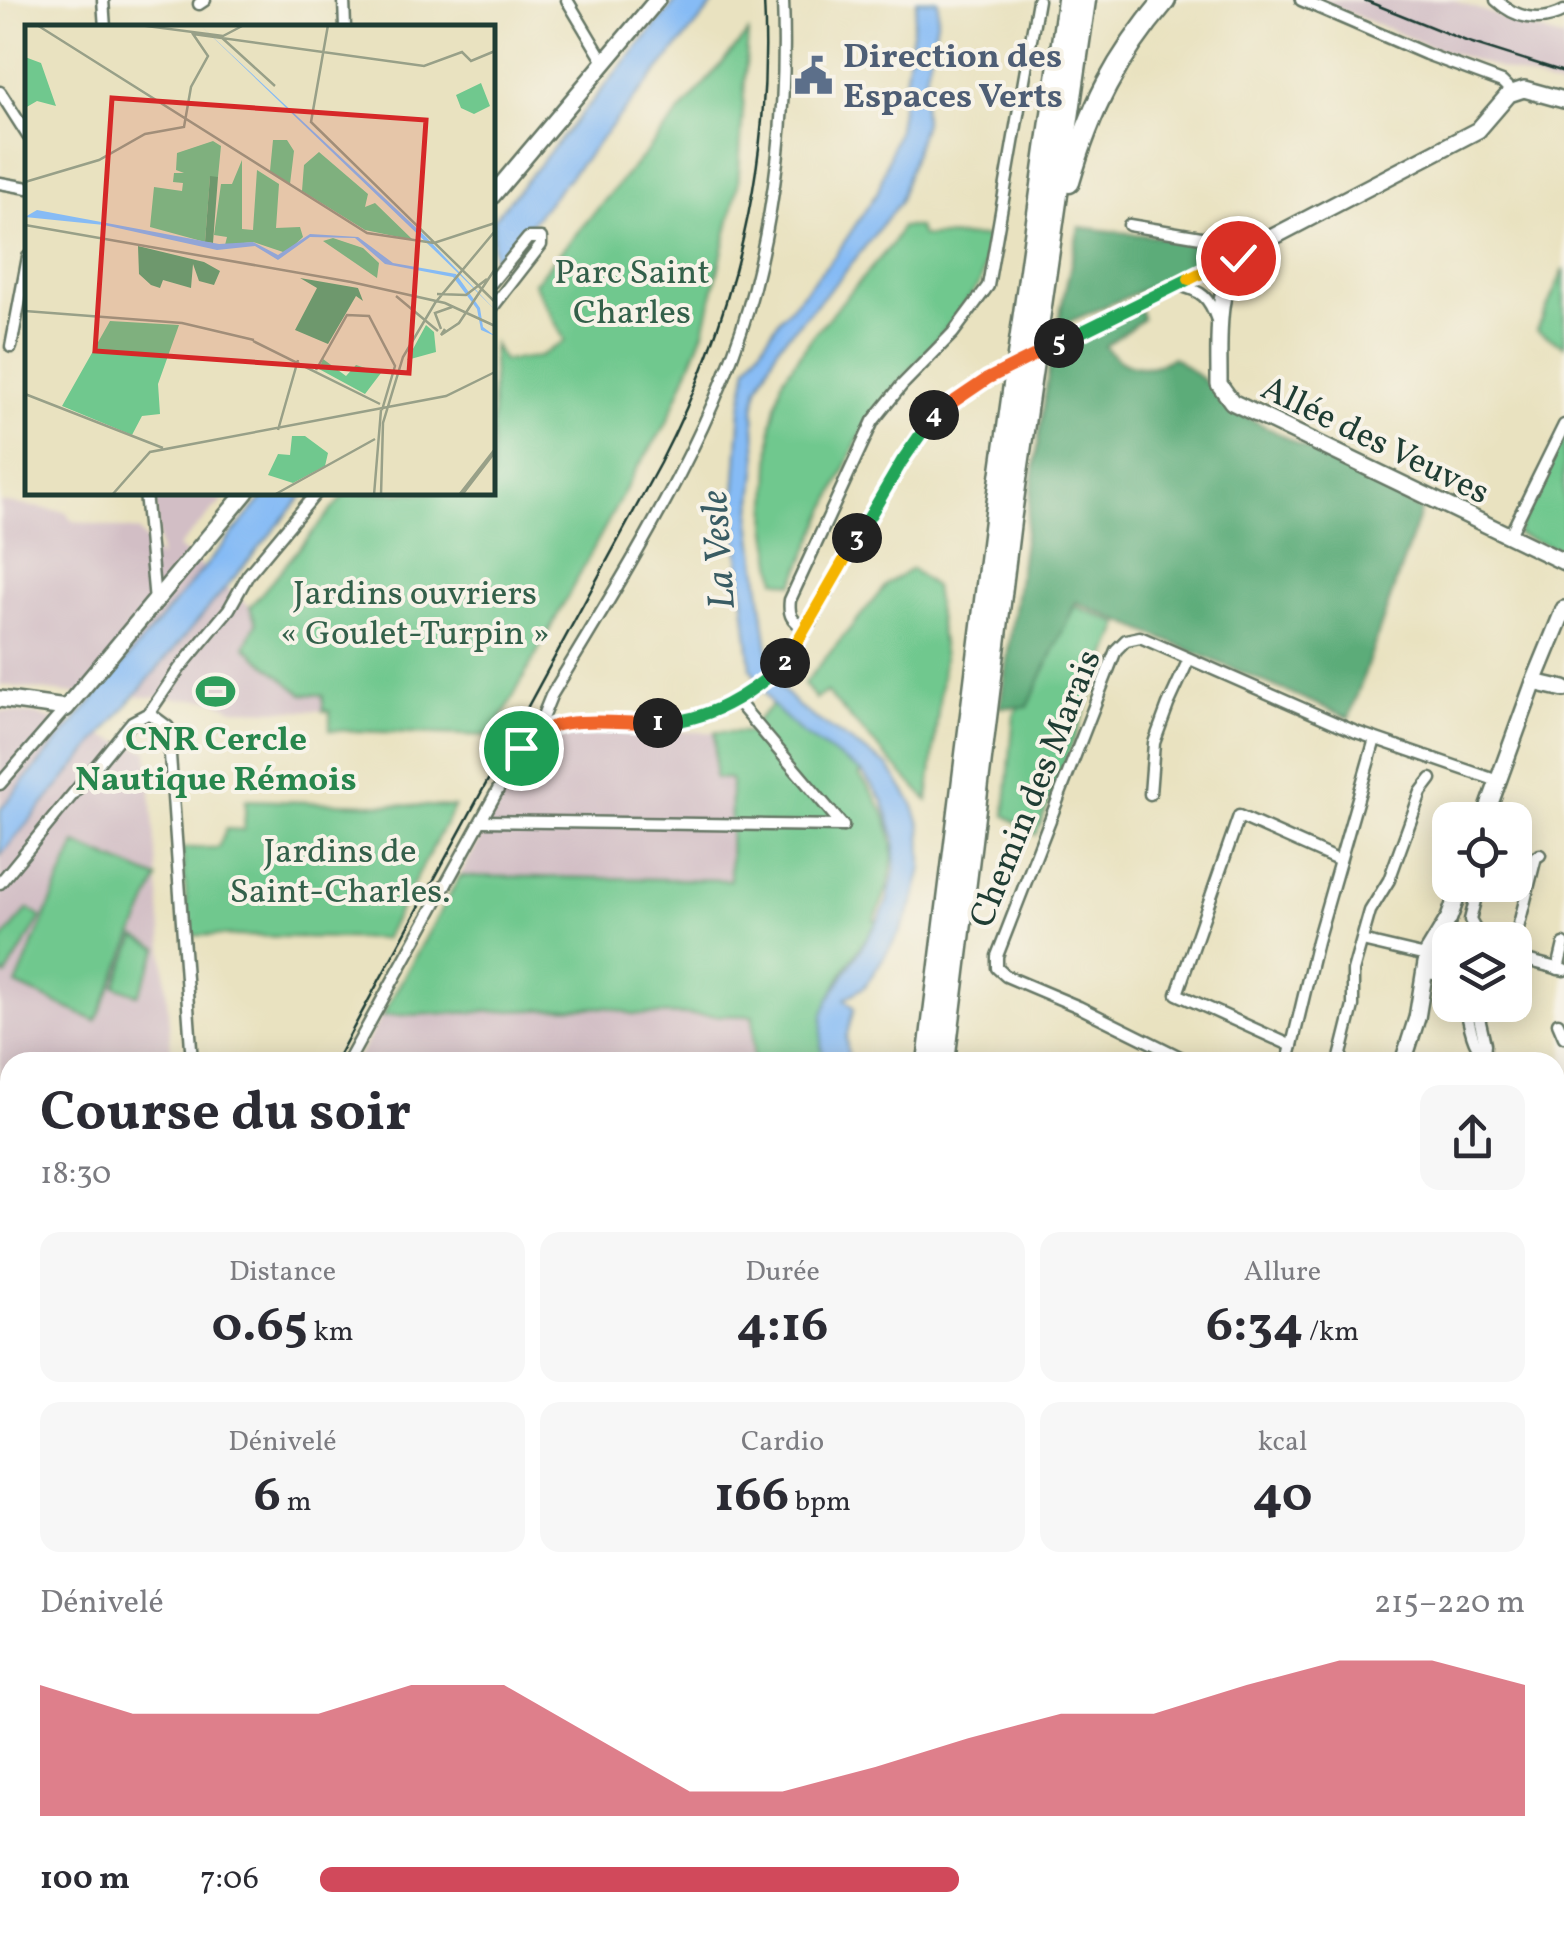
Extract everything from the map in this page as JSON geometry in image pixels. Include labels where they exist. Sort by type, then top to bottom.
[{"type":"highway","points":[[945,1052],[1068,0]]},
{"type":"highway","points":[[1047,262],[1084,0]]},
{"type":"highway","points":[[929,1052],[975,671],[1033,297],[1098,97],[1133,37],[1164,0]]},
{"type":"street","points":[[102,0],[105,25]]},
{"type":"street","points":[[344,0],[345,25]]},
{"type":"street","points":[[567,0],[604,62]]},
{"type":"street","points":[[495,192],[657,0]]},
{"type":"street","points":[[354,1052],[521,748],[536,733],[551,696],[693,445],[726,370],[746,312],[767,226],[780,148],[785,92],[783,0]]},
{"type":"street","points":[[805,629],[788,612],[790,600],[872,421],[954,333],[988,286],[1038,0]]},
{"type":"street","points":[[1300,0],[1518,91],[1564,100]]},
{"type":"street","points":[[1496,0],[1514,14],[1534,18],[1564,12]]},
{"type":"street","points":[[536,733],[572,724],[669,723],[737,701],[789,659],[923,429],[949,403],[987,379],[1478,130],[1518,91]]},
{"type":"street","points":[[0,92],[25,131]]},
{"type":"street","points":[[0,183],[25,187]]},
{"type":"street","points":[[1129,224],[1231,242],[1244,252]]},
{"type":"street","points":[[495,278],[528,238],[542,238],[541,245],[495,304]]},
{"type":"street","name":"Allée des Veuves","points":[[1244,252],[1231,266],[1220,328],[1219,384],[1232,402],[1564,562]]},
{"type":"street","points":[[11,347],[25,273]]},
{"type":"street","points":[[1177,285],[1199,290],[1210,300],[1220,328]]},
{"type":"street","points":[[1509,537],[1564,425]]},
{"type":"street","points":[[145,495],[155,600]]},
{"type":"street","points":[[0,784],[243,495]]},
{"type":"street","points":[[0,883],[229,610],[248,575],[314,495]]},
{"type":"street","points":[[1490,802],[1548,686],[1564,609]]},
{"type":"street","name":"Chemin des Marais","points":[[1170,1052],[1079,1006],[1006,976],[997,968],[997,956],[1116,650],[1126,640],[1140,637],[1376,739],[1498,781]]},
{"type":"street","points":[[1150,794],[1154,744],[1190,659]]},
{"type":"street","points":[[0,700],[66,708]]},
{"type":"street","points":[[482,822],[843,826],[737,701]]},
{"type":"street","points":[[149,708],[168,727],[191,1052]]},
{"type":"street","points":[[1290,1052],[1376,739]]},
{"type":"street","points":[[1342,1052],[1353,1006],[1352,971],[1370,911],[1389,880],[1421,792],[1431,779]]},
{"type":"street","points":[[1292,1046],[1177,994],[1239,816],[1340,862]]},
{"type":"street","points":[[1520,922],[1536,857],[1540,856]]},
{"type":"street","points":[[1362,941],[1432,952]]},
{"type":"street","points":[[1532,961],[1561,969],[1564,944]]},
{"type":"street","points":[[1405,1052],[1432,969]]},
{"type":"street","points":[[1417,1018],[1432,986]]},
{"type":"street","points":[[1470,1022],[1479,1052]]},
{"type":"street","points":[[1480,1022],[1484,1052]]},
{"type":"street","points":[[1558,1022],[1564,1037]]},
{"type":"shaded area","points":[[1318,0],[1452,0],[1564,39],[1564,89],[1431,47]]},
{"type":"shaded area","points":[[154,495],[228,495],[178,547],[250,607],[256,623],[245,646],[323,695],[323,711],[233,709],[214,700],[63,693],[0,685],[0,502],[67,512],[74,521],[138,531],[160,558]]},
{"type":"shaded area","points":[[0,711],[39,715],[148,751],[171,1052],[0,1052]]},
{"type":"shaded area","points":[[586,731],[715,732],[715,777],[731,778],[768,1014],[767,1052],[362,1052],[533,744]]},
{"type":"green space","name":"Jardins ouvriers « Goulet-Turpin »","points":[[748,33],[738,185],[704,331],[666,425],[636,470],[492,736],[330,730],[330,711],[323,711],[323,695],[302,694],[245,647],[256,623],[250,607],[344,495],[495,495],[495,347],[503,361],[538,357],[565,341],[534,283]]},
{"type":"green space","points":[[901,227],[918,227],[922,236],[991,237],[981,281],[873,414],[793,584],[776,580],[767,525],[772,423],[782,380],[815,333],[892,244]]},
{"type":"green space","points":[[1079,227],[1225,245],[1224,255],[1057,327]]},
{"type":"green space","points":[[1564,269],[1564,346],[1537,330]]},
{"type":"green space","points":[[1140,309],[1143,319],[1105,346],[1120,360],[1145,367],[1173,357],[1214,388],[1225,405],[1421,510],[1349,718],[1076,602],[1028,707],[1000,707],[1050,361],[1065,353],[1066,345]]},
{"type":"green space","points":[[1564,435],[1564,552],[1517,534],[1539,478]]},
{"type":"green space","points":[[912,569],[934,587],[944,658],[928,801],[826,692],[816,699],[804,684],[888,583]]},
{"type":"green space","points":[[1075,606],[1120,624],[1036,835],[1005,815],[1014,715]]},
{"type":"green space","points":[[772,705],[803,734],[862,772],[859,775],[883,810],[889,827],[892,862],[874,920],[878,921],[835,987],[824,1023],[824,1052],[753,1052],[753,1016],[633,1014],[606,1007],[382,1016],[460,876],[730,880],[731,779],[715,778],[715,732],[753,732],[757,720]]},
{"type":"green space","name":"Jardins de Saint-Charles.","points":[[246,800],[454,807],[384,939],[189,935],[182,848],[218,848],[226,829],[244,830]]},
{"type":"green space","points":[[76,844],[158,879],[96,1021],[16,985]]},
{"type":"green space","points":[[28,909],[41,917],[6,976],[0,972],[0,943]]},
{"type":"green space","points":[[136,937],[159,948],[138,995],[115,986]]},
{"type":"water","points":[[677,0],[717,0],[495,266],[495,218]]},
{"type":"water","name":"La Vesle","points":[[917,0],[938,0],[923,91],[924,122],[899,203],[841,277],[779,345],[758,388],[754,410],[757,461],[751,521],[770,665],[779,686],[801,709],[888,766],[913,804],[921,827],[922,868],[913,903],[900,932],[865,986],[845,999],[854,1008],[846,1038],[848,1052],[822,1052],[823,1014],[829,999],[887,902],[895,869],[895,838],[883,800],[862,772],[803,734],[772,705],[751,668],[734,509],[741,407],[748,366],[780,319],[835,256],[878,191],[898,129]]},
{"type":"water","points":[[265,495],[303,495],[0,856],[0,810]]},
{"type":"railway","points":[[340,1052],[660,463],[709,353],[728,296],[755,180],[762,120],[764,0]]},
{"type":"railway","points":[[1364,0],[1466,41],[1564,72]]},
{"type":"place","name":"Direction des Espaces Verts","points":[[813,75]]},
{"type":"place","name":"CNR Cercle Nautique Rémois","points":[[216,691]]},
{"type":"route","points":[[521,748],[531,736],[552,727],[669,723],[712,712],[747,695],[789,659],[902,461],[933,416],[987,379],[1244,252],[1238,258]]},
{"type":"park label","name":"Parc Saint Charles","points":[[632,291]]}]
